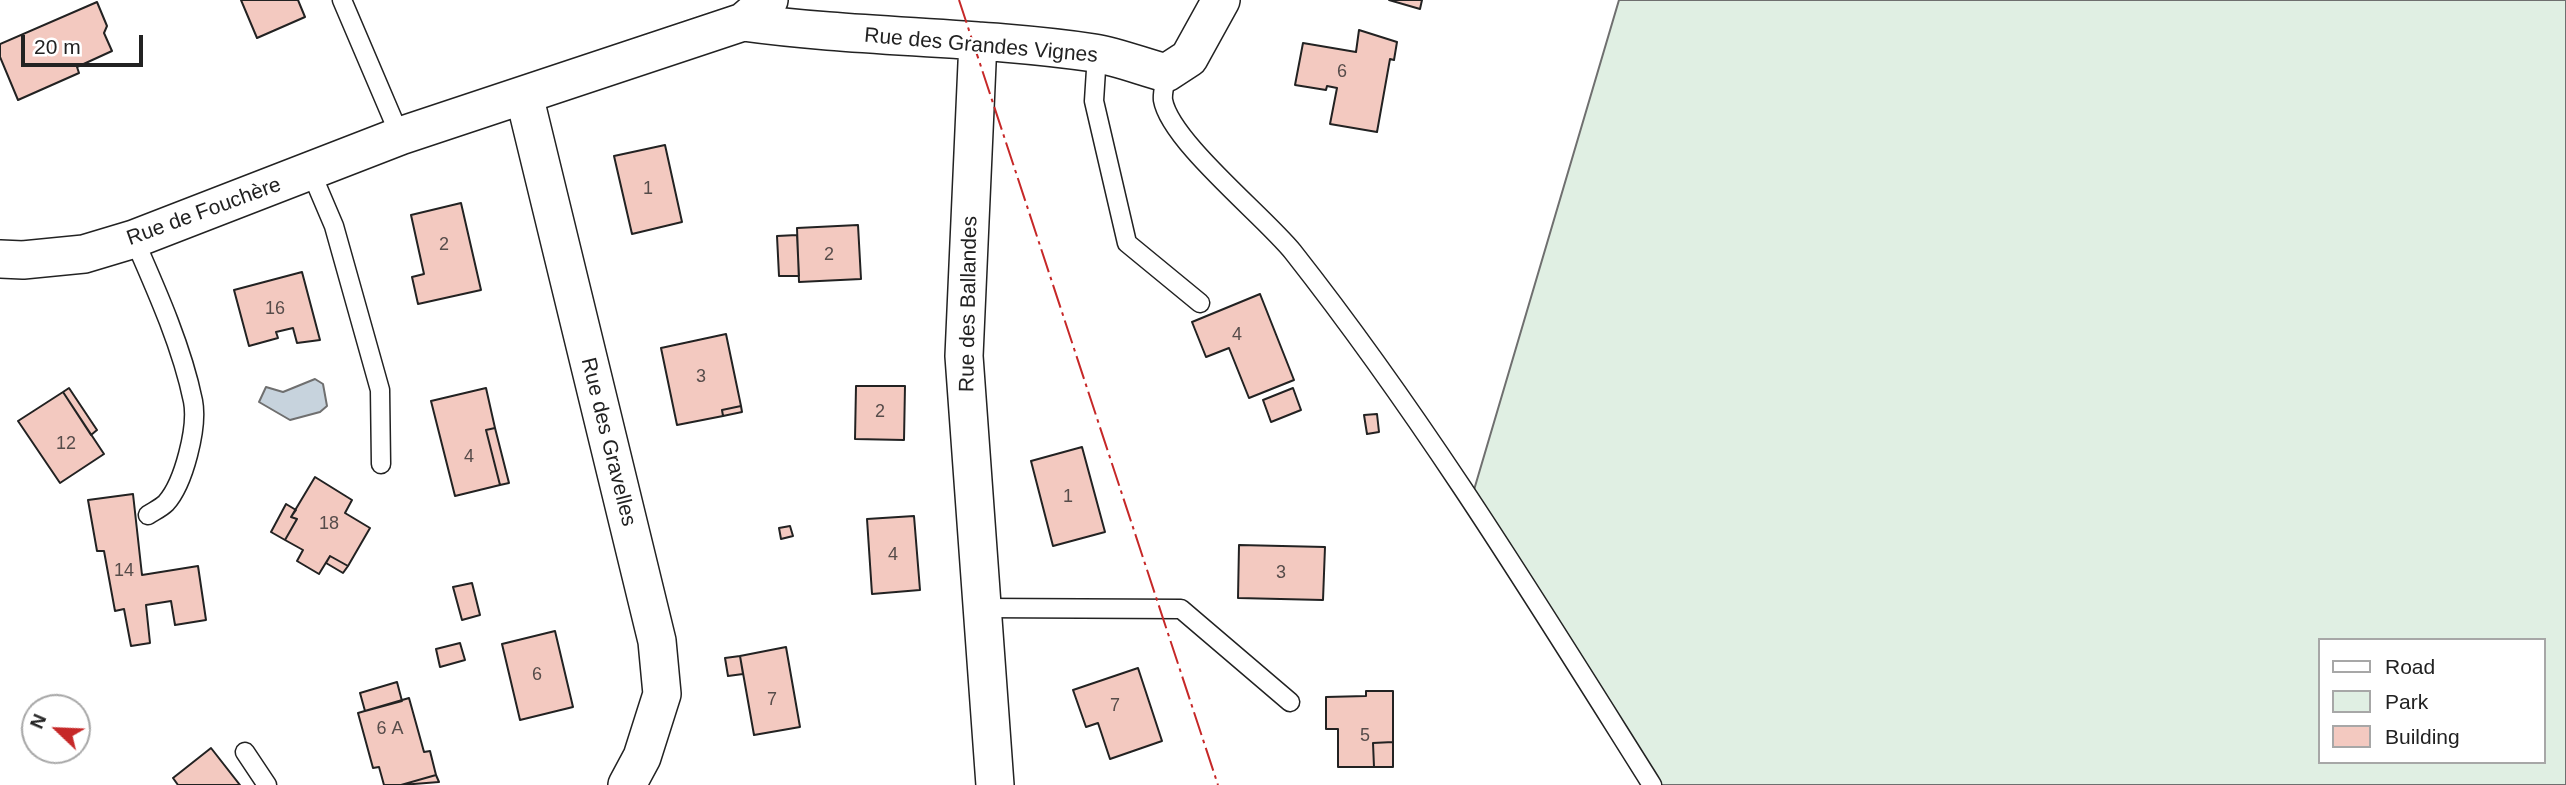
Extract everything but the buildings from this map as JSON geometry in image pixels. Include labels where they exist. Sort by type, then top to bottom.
[{"type":"street","points":[[1166,73],[1189,58],[1221,0]]},
{"type":"street","name":"Rue de Fouchère","points":[[0,259],[84,254],[134,239],[400,136],[524,95],[756,11]]},
{"type":"street","name":"Rue des Grandes Vignes","points":[[756,11],[816,32],[978,41],[1097,54],[1166,73]]},
{"type":"street","name":"Rue des Ballandes","points":[[978,41],[964,356],[995,785]]},
{"type":"street","name":"Rue des Gravelles","points":[[524,95],[657,641],[662,694],[642,757],[627,785]]},
{"type":"lane","points":[[342,0],[400,136]]},
{"type":"lane","points":[[1097,54],[1094,102],[1127,243],[1200,303]]},
{"type":"lane","points":[[1166,73],[1163,100],[1185,141],[1285,242],[1341,313],[1471,500],[1652,785]]},
{"type":"lane","points":[[311,172],[334,226],[380,390],[381,464]]},
{"type":"lane","points":[[134,239],[160,300],[193,403],[191,443],[183,468],[166,503],[148,515]]},
{"type":"lane","points":[[982,608],[1181,609],[1290,702]]},
{"type":"lane","points":[[245,752],[267,785]]},
{"type":"green space","points":[[1619,0],[2566,0],[2566,785],[1652,785],[1471,500]]},
{"type":"shaded area","points":[[315,379],[323,384],[327,406],[320,412],[290,420],[259,402],[266,387],[283,392]]},
{"type":"power","points":[[959,0],[1218,785]]}]
